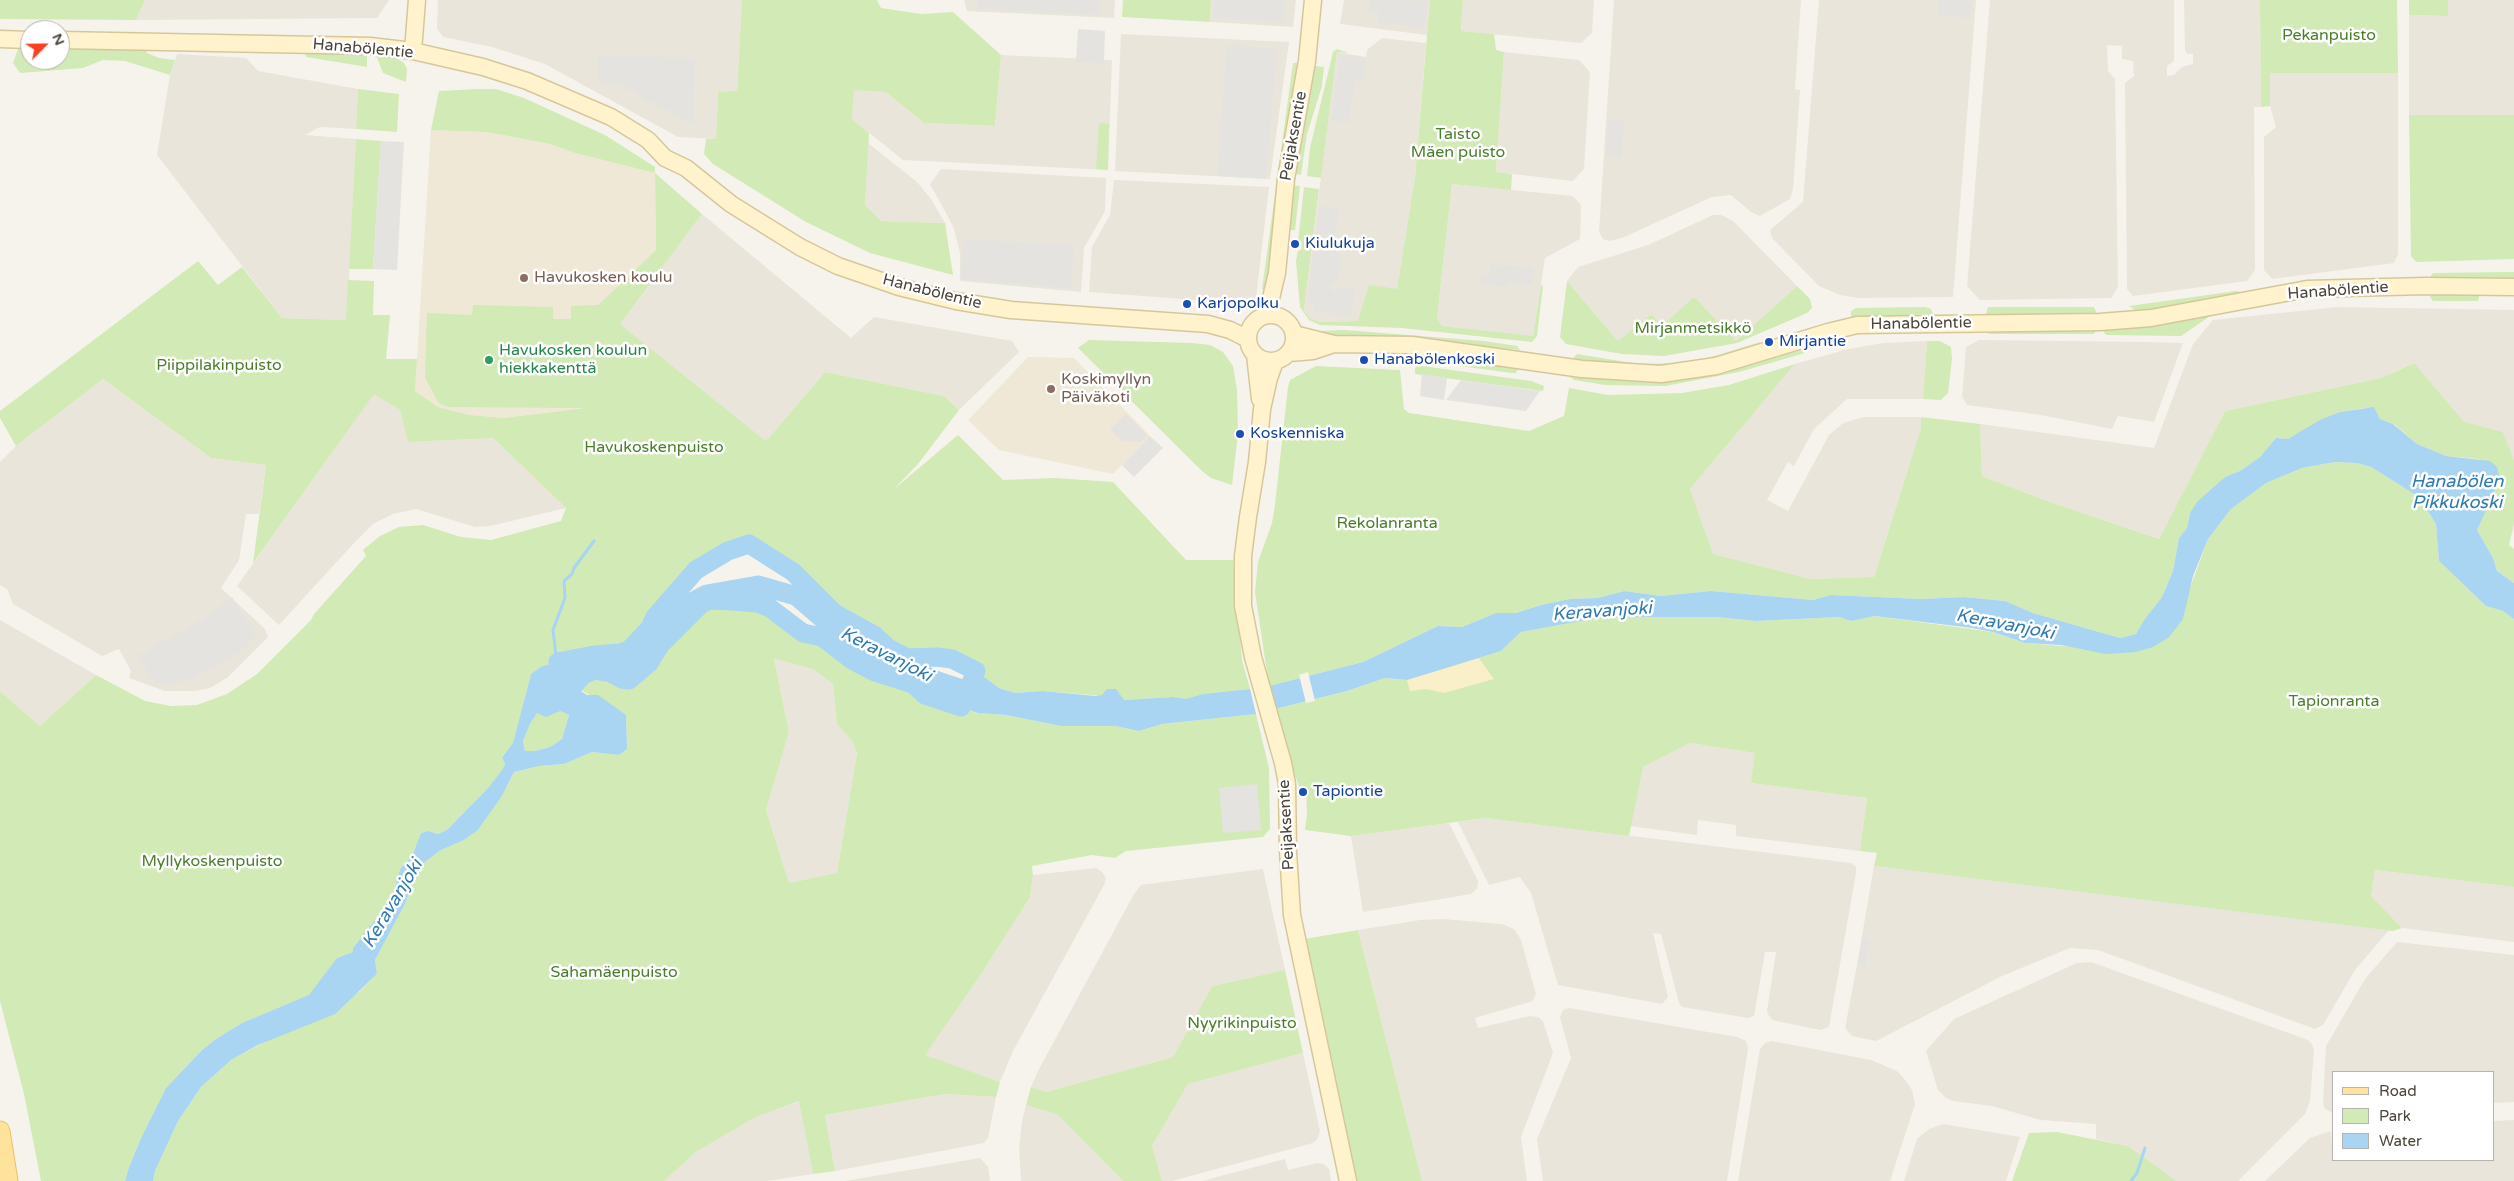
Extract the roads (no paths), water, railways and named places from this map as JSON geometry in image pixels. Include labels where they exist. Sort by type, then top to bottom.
[{"type":"main road","points":[[0,1131],[8,1181]]},
{"type":"street","points":[[413,51],[417,0]]},
{"type":"street","name":"Peijaksentie","points":[[1261,319],[1277,273],[1286,180],[1307,61],[1313,0]]},
{"type":"street","points":[[0,39],[20,40]]},
{"type":"street","name":"Hanabölentie","points":[[70,40],[370,46],[413,51],[483,67],[527,81],[611,117],[648,140],[665,158],[686,168],[731,204],[800,247],[838,266],[899,287],[956,301],[1011,310],[1208,324],[1230,330],[1248,339]]},
{"type":"street","name":"Peijaksentie","points":[[1277,273],[1290,327]]},
{"type":"street","name":"Hanabölentie","points":[[1290,327],[1334,344],[1412,345],[1554,366],[1629,374],[1661,374],[1716,366],[1857,325],[2106,322],[2151,318],[2307,289],[2426,286],[2514,287]]},
{"type":"street","points":[[1277,316],[1290,327],[1294,343],[1282,357],[1265,360],[1255,355],[1248,339],[1249,330],[1261,319],[1277,316]]},
{"type":"street","name":"Hanabölentie","points":[[1208,324],[1223,320],[1261,319]]},
{"type":"street","name":"Hanabölentie","points":[[1282,357],[1323,349],[1334,344]]},
{"type":"street","name":"Peijaksentie","points":[[1255,355],[1258,390],[1262,409]]},
{"type":"street","name":"Peijaksentie","points":[[1282,357],[1262,409],[1257,462],[1243,556],[1243,606],[1253,657],[1287,784],[1288,851],[1292,915],[1348,1181]]},
{"type":"water","name":"Hanabölen Pikkukoski","points":[[2374,407],[2380,419],[2393,424],[2417,444],[2446,456],[2490,461],[2497,467],[2500,479],[2477,530],[2493,558],[2497,571],[2514,583],[2514,619],[2503,611],[2486,606],[2439,561],[2436,524],[2419,497],[2371,467],[2357,463],[2335,462],[2302,468],[2266,483],[2231,509],[2208,539],[2193,576],[2183,619],[2169,637],[2153,647],[2136,652],[2106,654],[2061,645],[2025,643],[1993,632],[1972,628],[1875,616],[1851,621],[1839,617],[1756,621],[1716,617],[1603,617],[1521,632],[1501,651],[1407,680],[1385,678],[1347,691],[1275,709],[1269,686],[1363,662],[1438,626],[1462,627],[1496,613],[1516,613],[1570,599],[1598,598],[1624,591],[1661,596],[1711,591],[1813,600],[1831,595],[1921,599],[1964,597],[2005,601],[2033,613],[2120,638],[2136,634],[2144,620],[2162,597],[2173,571],[2179,538],[2187,528],[2190,513],[2197,502],[2225,477],[2240,471],[2260,457],[2276,438],[2288,439],[2320,420],[2340,412]]},
{"type":"water","points":[[558,662],[573,670],[568,683],[587,695],[598,695],[626,715],[627,749],[619,755],[592,752],[564,764],[539,766],[514,772],[502,796],[478,830],[464,840],[439,851],[420,866],[405,904],[375,960],[377,974],[335,1014],[258,1045],[231,1060],[201,1087],[178,1121],[155,1171],[153,1181],[125,1181],[142,1136],[166,1088],[202,1050],[216,1039],[242,1023],[309,995],[337,958],[353,952],[353,948],[381,912],[394,890],[400,869],[412,856],[421,833],[428,831],[438,834],[447,830],[488,788],[502,770],[505,764],[502,757],[513,743],[531,674],[542,666]],"holes":[[[560,711],[569,715],[562,739],[550,747],[535,751],[525,751],[523,741],[537,713],[546,717]]]},
{"type":"water","points":[[976,671],[999,688],[1015,693],[1043,691],[1095,696],[1102,695],[1107,689],[1116,689],[1124,700],[1173,697],[1186,699],[1203,694],[1250,689],[1256,714],[1162,724],[1139,731],[1115,726],[1061,726],[1006,715],[978,713],[961,707]]},
{"type":"waterway","points":[[557,664],[553,630],[565,598],[564,581],[572,574],[574,568],[594,541]]},
{"type":"waterway","name":"Hanabölenkoski","points":[[749,544],[793,572],[834,613],[874,635],[888,648],[907,658],[937,657],[952,659],[976,671],[961,707],[925,695],[913,684],[875,672],[852,660],[822,637],[803,633],[770,608],[758,603],[732,601],[711,600],[702,603],[660,645],[649,663],[629,680],[622,679],[611,673],[594,670],[583,675],[576,683],[568,683],[573,670],[558,662],[594,655],[621,653],[629,650],[650,628],[655,617],[696,570],[728,551],[749,544]]},
{"type":"waterway","name":"Keravanjoki","points":[[549,682],[586,664],[595,663],[622,671],[628,669],[639,660],[655,637],[692,602],[707,594],[758,585],[796,596],[846,639],[935,680],[992,699]]},
{"type":"waterway","points":[[2131,1181],[2137,1173],[2145,1148]]},
{"type":"place","name":"Kiulukuja","points":[[1295,244]]},
{"type":"place","name":"Havukosken koulu","points":[[524,278]]},
{"type":"place","name":"Karjopolku","points":[[1187,304]]},
{"type":"place","name":"Mirjantie","points":[[1769,342]]},
{"type":"place","name":"Havukosken koulun hiekkakenttä","points":[[489,360]]},
{"type":"place","name":"Hanabölenkoski","points":[[1364,360]]},
{"type":"place","name":"Koskimyllyn Päiväkoti","points":[[1051,389]]},
{"type":"place","name":"Koskenniska","points":[[1240,434]]},
{"type":"place","name":"Tapiontie","points":[[1303,792]]},
{"type":"park label","name":"Pekanpuisto","points":[[2329,36]]},
{"type":"park label","name":"Taisto Mäen puisto","points":[[1458,144]]},
{"type":"park label","name":"Mirjanmetsikkö","points":[[1693,329]]},
{"type":"park label","name":"Piippilakinpuisto","points":[[219,366]]},
{"type":"park label","name":"Havukoskenpuisto","points":[[654,448]]},
{"type":"park label","name":"Rekolanranta","points":[[1387,524]]},
{"type":"park label","name":"Tapionranta","points":[[2334,702]]},
{"type":"park label","name":"Myllykoskenpuisto","points":[[212,862]]},
{"type":"park label","name":"Sahamäenpuisto","points":[[614,973]]},
{"type":"park label","name":"Nyyrikinpuisto","points":[[1242,1024]]}]
